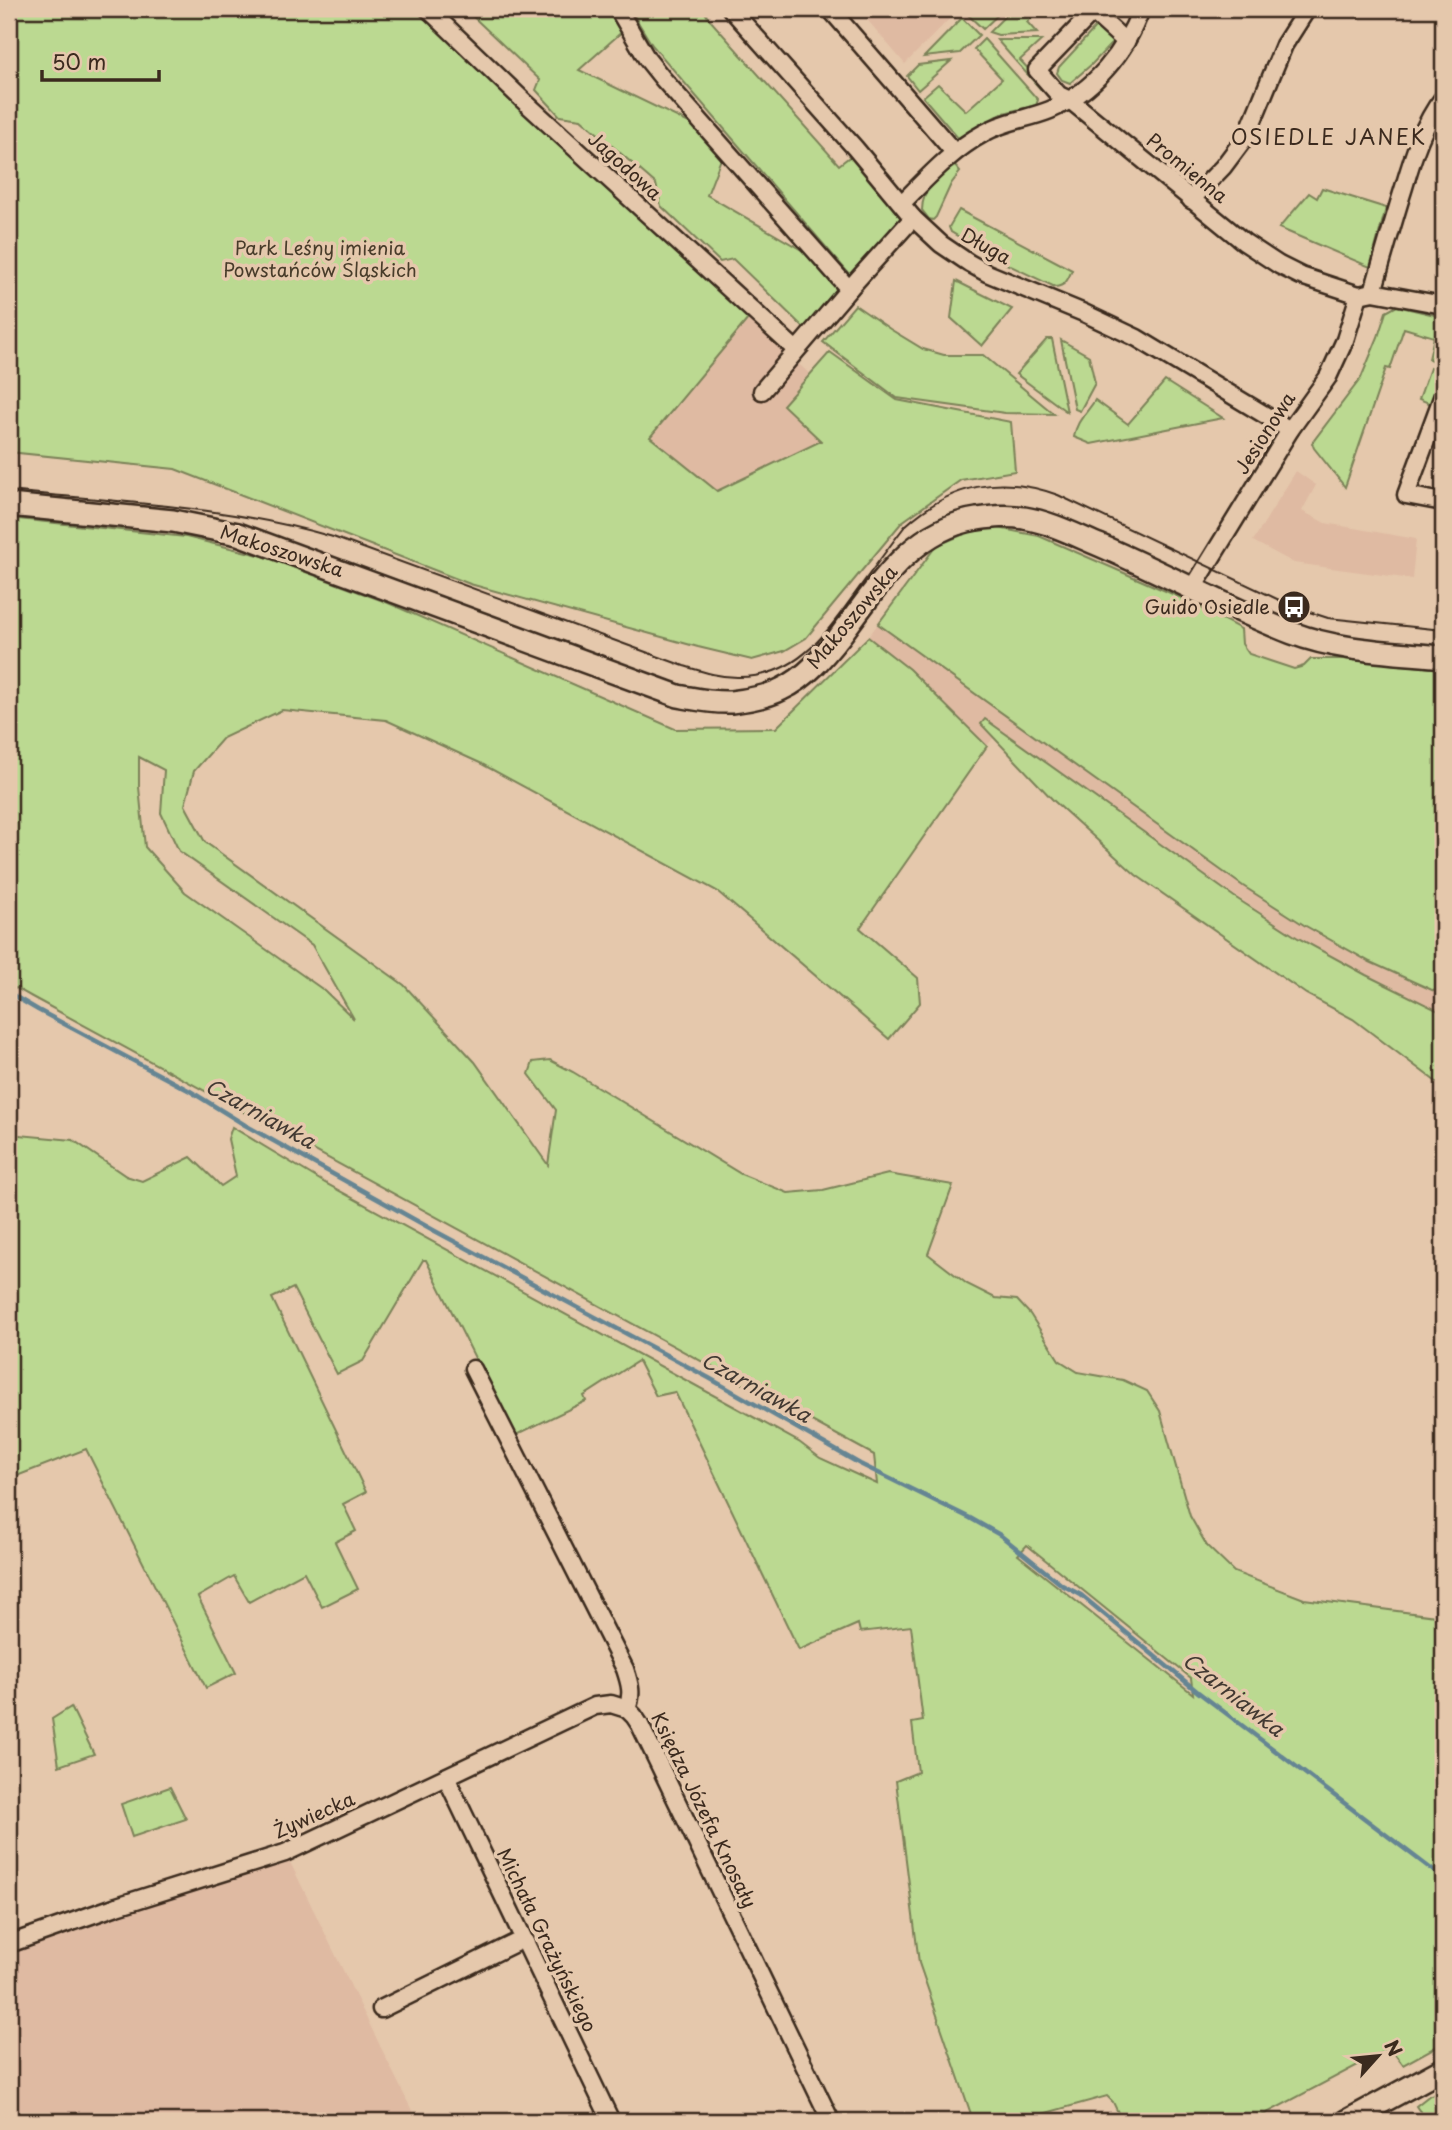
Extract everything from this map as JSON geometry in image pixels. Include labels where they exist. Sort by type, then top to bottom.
[{"type":"main road","name":"Makoszowska","points":[[9,505],[173,522],[238,534],[678,696],[705,701],[729,702],[757,698],[782,689],[821,659],[888,572],[907,552],[946,528],[973,520],[1003,516],[1050,524],[1262,620],[1310,638],[1355,648],[1443,657]]},
{"type":"main road","points":[[1347,2121],[1443,2069]]},
{"type":"street","name":"Jagodowa","points":[[428,9],[796,350]]},
{"type":"street","points":[[618,9],[647,59],[663,79],[849,289]]},
{"type":"street","name":"Długa","points":[[732,9],[913,218],[941,244],[969,263],[1137,338],[1290,430]]},
{"type":"street","points":[[830,9],[954,152]]},
{"type":"street","points":[[902,204],[939,164],[983,133],[1070,100],[1104,71],[1126,42],[1142,9]]},
{"type":"street","points":[[1192,200],[1228,161],[1247,135],[1281,53],[1307,9]]},
{"type":"street","name":"Promienna","points":[[1126,42],[1093,12],[1037,70],[1059,95],[1070,100],[1244,242],[1279,265],[1301,275],[1366,294],[1443,305]]},
{"type":"street","name":"Jesionowa","points":[[1193,587],[1290,430],[1328,377],[1366,294],[1421,137],[1443,98]]},
{"type":"street","points":[[762,391],[913,218]]},
{"type":"street","points":[[1443,395],[1406,495],[1443,502]]},
{"type":"street","name":"Księdza Józefa Knosały","points":[[473,1370],[625,1669],[632,1688],[631,1700],[626,1709],[640,1725],[831,2121]]},
{"type":"street","name":"Żywiecka","points":[[9,1944],[117,1906],[285,1853],[595,1706],[611,1703],[626,1709]]},
{"type":"street","name":"Michała Grażyńskiego","points":[[446,1777],[611,2121]]},
{"type":"street","points":[[381,2009],[523,1939]]},
{"type":"shaded area","points":[[858,9],[959,9],[905,64]]},
{"type":"shaded area","points":[[748,319],[810,374],[783,405],[821,441],[717,491],[650,437]]},
{"type":"shaded area","points":[[1296,471],[1316,485],[1302,511],[1325,523],[1416,539],[1412,579],[1294,563],[1253,541]]},
{"type":"shaded area","points":[[878,624],[1243,886],[1304,925],[1370,962],[1443,995],[1443,1013],[1298,938],[982,724],[994,737],[987,746],[909,669],[868,637]]},
{"type":"shaded area","points":[[289,1860],[417,2121],[9,2121],[9,1954]]},
{"type":"green space","name":"Park Leśny imienia Powstańców Śląskich","points":[[9,9],[420,9],[748,319],[650,437],[717,491],[821,441],[783,405],[830,352],[897,400],[1011,422],[1015,471],[961,480],[902,522],[806,638],[784,651],[752,660],[470,584],[175,469],[9,452]]},
{"type":"green space","points":[[465,9],[616,9],[624,30],[579,70],[708,132],[724,151],[707,195],[824,263],[841,287],[804,328],[733,259],[720,262],[661,206],[656,184],[581,119],[560,116],[536,90],[540,80]]},
{"type":"green space","points":[[630,9],[703,9],[839,165],[852,155],[903,216],[850,275],[652,45]]},
{"type":"green space","points":[[971,9],[1004,9],[983,29],[966,13]]},
{"type":"green space","points":[[1012,9],[1041,9],[1027,22],[1037,33],[998,35],[989,32]]},
{"type":"green space","points":[[962,18],[979,35],[960,53],[924,57]]},
{"type":"green space","points":[[1095,28],[1107,32],[1113,40],[1111,44],[1070,83],[1062,80],[1057,73],[1059,67]]},
{"type":"green space","points":[[984,39],[1038,100],[1036,105],[1000,114],[958,138],[923,97],[938,84],[966,111],[1002,79],[974,49]]},
{"type":"green space","points":[[997,40],[1042,40],[1020,60],[1046,88],[1042,91]]},
{"type":"green space","points":[[951,61],[918,90],[907,76],[918,65]]},
{"type":"green space","points":[[955,166],[960,172],[951,184],[936,217],[929,219],[922,210],[928,189]]},
{"type":"green space","points":[[1322,188],[1386,208],[1370,267],[1279,228],[1309,193],[1317,198]]},
{"type":"green space","points":[[959,210],[1072,270],[1068,279],[1064,284],[1055,287],[998,260],[951,232],[949,227]]},
{"type":"green space","points":[[956,281],[1012,309],[982,346],[951,318]]},
{"type":"green space","points":[[855,305],[923,349],[944,355],[983,355],[1054,414],[1005,413],[897,398],[823,342]]},
{"type":"green space","points":[[1397,306],[1443,317],[1443,331],[1436,352],[1443,356],[1443,366],[1429,359],[1434,337],[1404,328],[1390,369],[1386,368],[1345,487],[1312,443],[1361,378],[1386,312]]},
{"type":"green space","points":[[1047,339],[1052,339],[1067,412],[1016,374]]},
{"type":"green space","points":[[1061,340],[1089,356],[1095,383],[1080,411],[1075,409]]},
{"type":"green space","points":[[1430,368],[1443,373],[1443,386],[1436,406],[1419,399]]},
{"type":"green space","points":[[1165,381],[1223,418],[1091,444],[1074,437],[1079,422],[1095,400],[1128,424]]},
{"type":"green space","points":[[9,518],[186,537],[263,556],[386,602],[675,729],[776,728],[868,637],[909,669],[987,746],[860,928],[918,978],[920,1003],[889,1039],[717,891],[480,763],[386,720],[282,710],[223,738],[194,771],[185,805],[205,842],[404,985],[475,1062],[548,1165],[556,1110],[529,1074],[533,1062],[550,1060],[741,1174],[788,1193],[823,1190],[888,1174],[953,1185],[928,1254],[967,1284],[995,1298],[1017,1300],[1030,1314],[1059,1360],[1078,1372],[1123,1380],[1147,1391],[1160,1411],[1190,1516],[1207,1546],[1234,1572],[1304,1599],[1443,1617],[1443,2043],[1403,2065],[1390,2048],[1252,2121],[1122,2121],[1107,2096],[1017,2121],[976,2121],[971,2114],[919,1963],[896,1781],[918,1772],[912,1723],[923,1721],[911,1626],[860,1632],[858,1624],[799,1650],[675,1392],[656,1396],[638,1361],[584,1396],[586,1401],[514,1436],[426,1260],[423,1260],[363,1361],[337,1374],[293,1288],[272,1298],[366,1492],[343,1504],[356,1531],[335,1542],[358,1589],[322,1607],[304,1572],[249,1602],[234,1576],[198,1597],[236,1673],[206,1688],[86,1449],[9,1479],[9,1134],[73,1140],[126,1176],[142,1181],[191,1157],[221,1186],[236,1176],[228,1139],[232,1127],[325,1183],[799,1442],[820,1458],[877,1484],[874,1455],[16,988],[9,993]],"holes":[[[139,757],[164,770],[161,813],[179,851],[312,945],[354,1019],[325,991],[185,892],[145,847]],[[1027,1545],[1191,1678],[1193,1694],[1018,1555]]]},
{"type":"green space","points":[[993,527],[1039,536],[1184,599],[1241,629],[1242,644],[1249,654],[1294,669],[1304,666],[1311,659],[1344,659],[1443,669],[1443,995],[1370,962],[1304,925],[1243,886],[878,624],[936,546],[971,531]]},
{"type":"green space","points":[[985,719],[1236,898],[1298,938],[1443,1013],[1443,1087],[1353,1019],[1306,994],[1136,875],[1054,801],[981,724]]},
{"type":"green space","points":[[71,1707],[94,1754],[59,1766],[52,1719]]},
{"type":"green space","points":[[170,1787],[186,1819],[132,1837],[121,1804]]},
{"type":"green space","points":[[1438,2094],[1443,2099],[1443,2121],[1428,2117],[1416,2106],[1430,2095]]},
{"type":"waterway","name":"Czarniawka","points":[[9,993],[190,1091],[245,1125],[435,1231],[709,1378],[860,1464],[1000,1535],[1062,1585],[1081,1595],[1198,1692],[1443,1878]]},
{"type":"tram line","points":[[9,491],[172,506],[253,518],[333,537],[684,666],[730,677],[757,676],[791,663],[819,640],[831,626],[905,526],[940,500],[958,492],[996,485],[1016,485],[1058,495],[1294,607],[1328,618],[1443,630]]},
{"type":"place","name":"Guido Osiedle","points":[[1294,607]]},
{"type":"district","name":"OSIEDLE JANEK","points":[[1329,138]]}]
